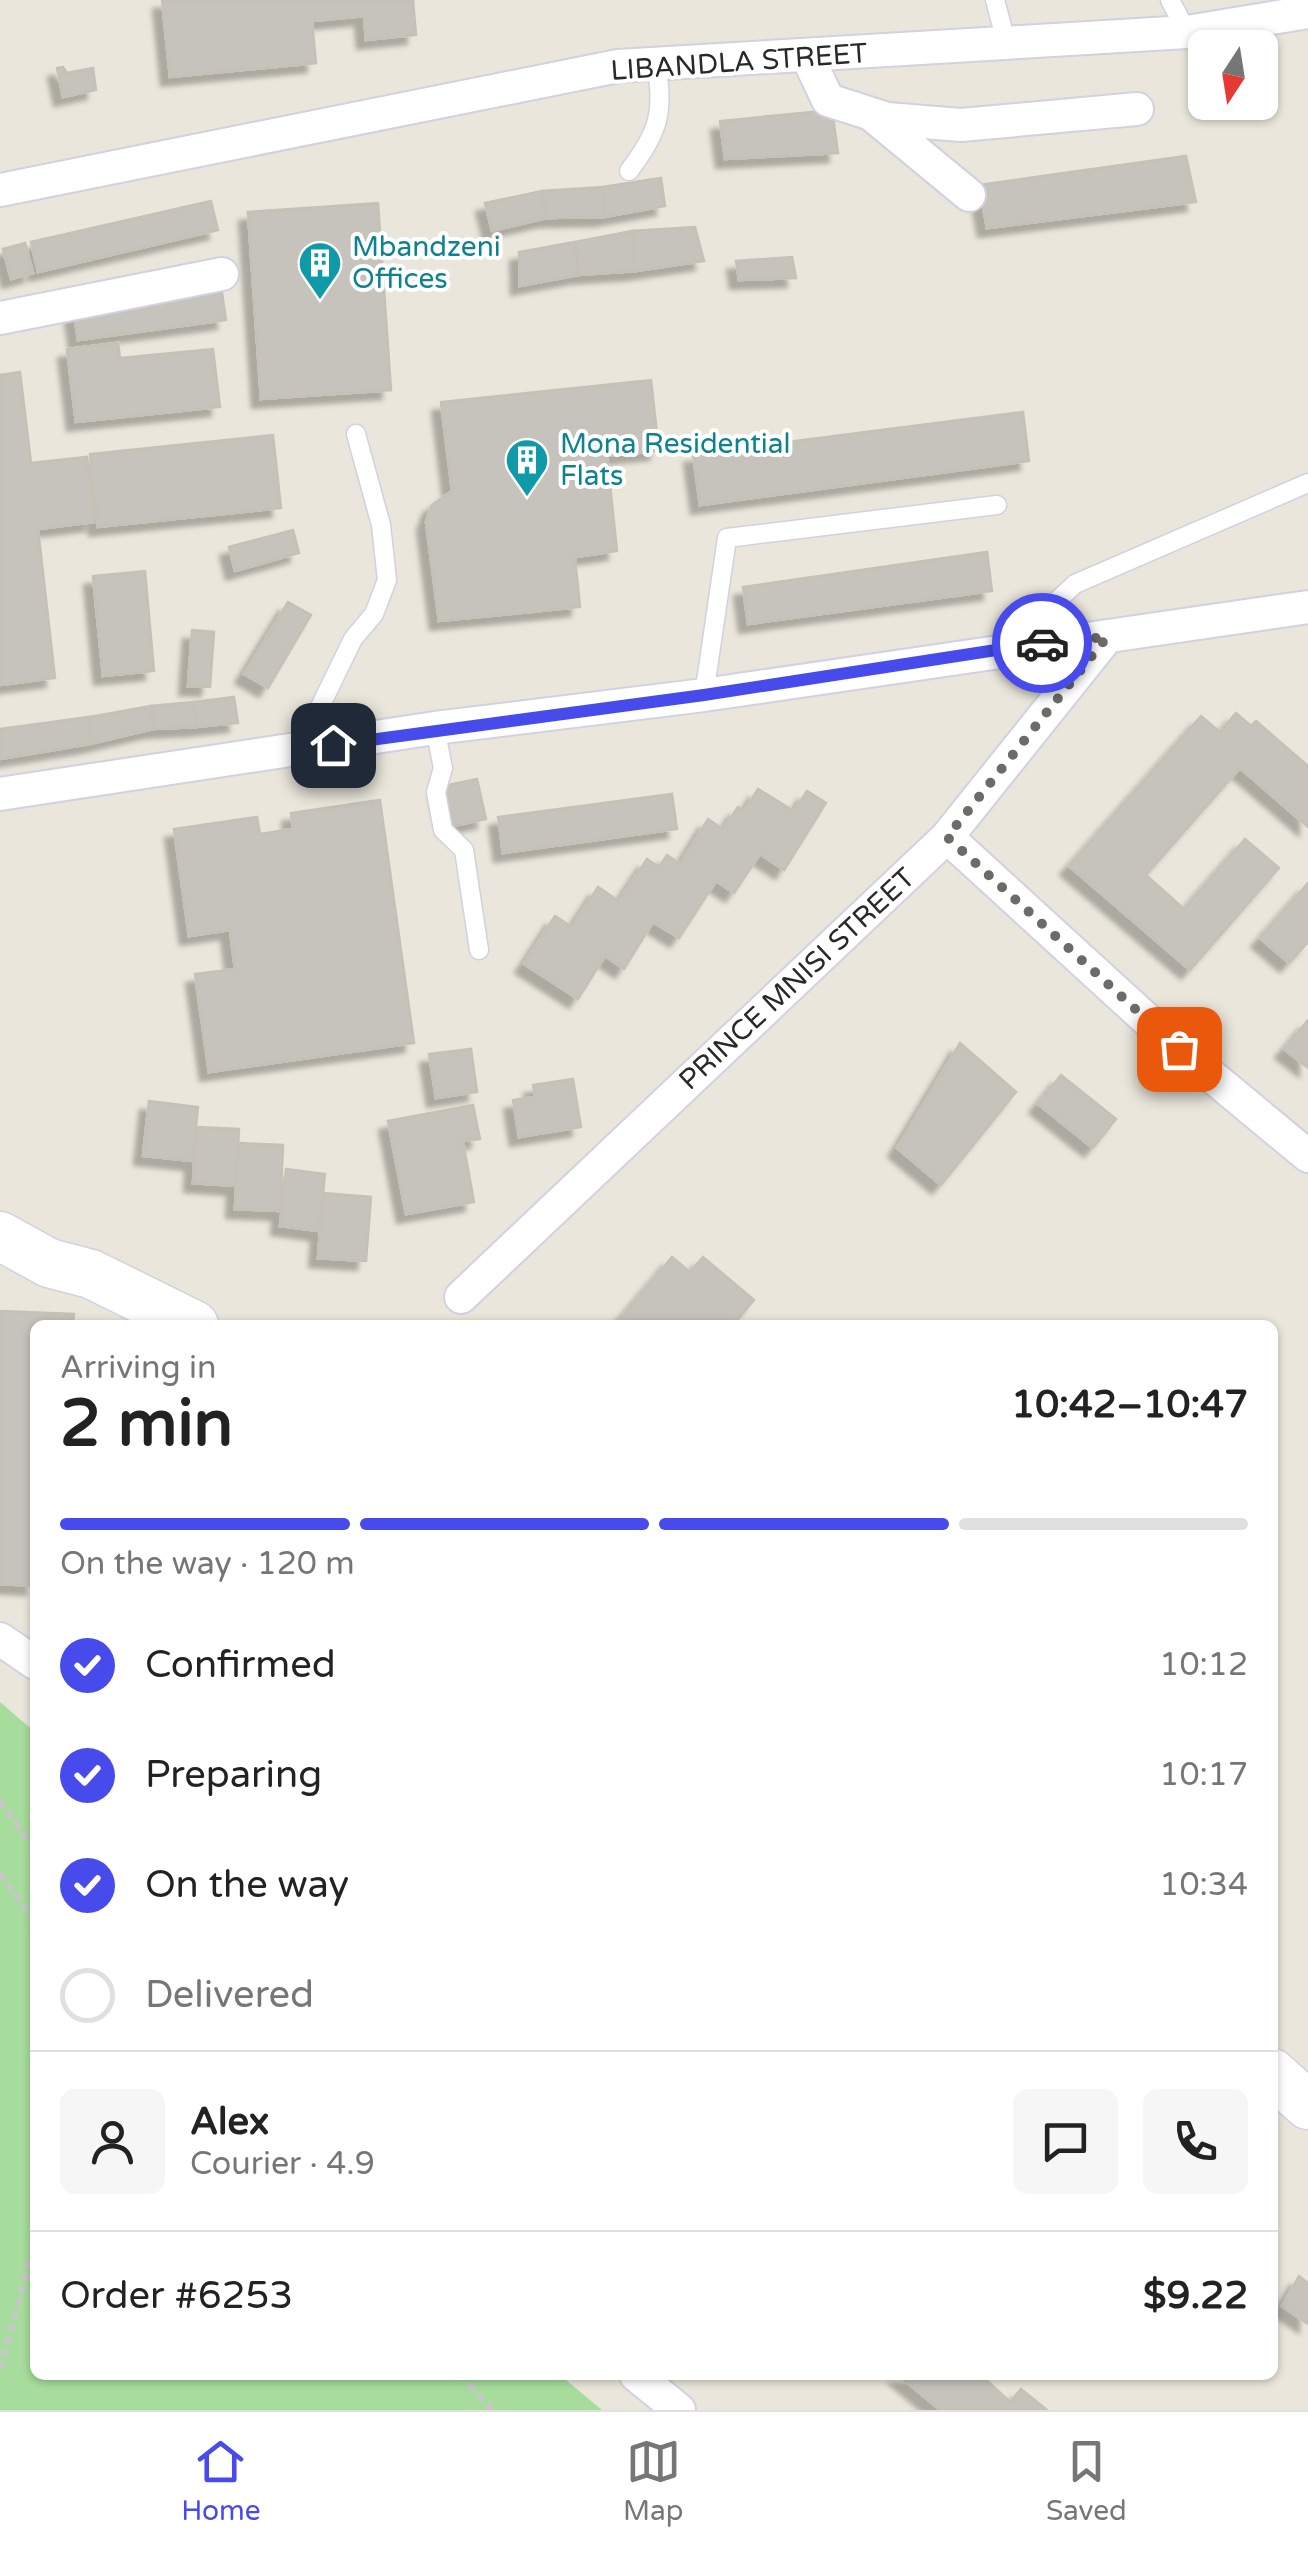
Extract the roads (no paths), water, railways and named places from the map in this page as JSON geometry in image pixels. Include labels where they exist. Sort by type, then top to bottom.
[{"type":"main road","points":[[0,1204],[60,1244],[90,1274]]},
{"type":"main road","points":[[0,1236],[49,1263],[90,1274],[184,1320]]},
{"type":"main road","points":[[1278,2078],[1308,2105]]},
{"type":"street","name":"LIBANDLA STREET","points":[[0,190],[618,66],[808,58],[1187,32],[1308,12]]},
{"type":"street","points":[[808,58],[828,100],[869,112],[961,125],[1137,109]]},
{"type":"street","points":[[869,112],[969,196]]},
{"type":"street","points":[[0,318],[222,274]]},
{"type":"street","points":[[0,794],[436,728],[704,695],[1026,645],[1308,607]]},
{"type":"street","name":"PRINCE MNISI STREET","points":[[461,1297],[947,837],[1107,637]]},
{"type":"street","points":[[947,837],[1179,1049],[1308,1156]]},
{"type":"street","points":[[0,1638],[30,1659]]},
{"type":"street","points":[[642,2380],[678,2410]]},
{"type":"lane","points":[[994,0],[1007,46]]},
{"type":"lane","points":[[1170,0],[1187,32]]},
{"type":"lane","points":[[630,171],[655,136],[661,92],[656,64]]},
{"type":"lane","points":[[299,750],[353,639],[374,614],[387,580],[382,524],[356,434]]},
{"type":"lane","points":[[1026,645],[1045,612],[1075,584],[1308,483]]},
{"type":"lane","points":[[704,695],[726,538],[996,505]]},
{"type":"lane","points":[[436,728],[443,768],[436,792],[443,830],[464,850],[479,950]]},
{"type":"place","name":"Mbandzeni Offices","points":[[320,301]]},
{"type":"place","name":"Mona Residential Flats","points":[[527,498]]}]
